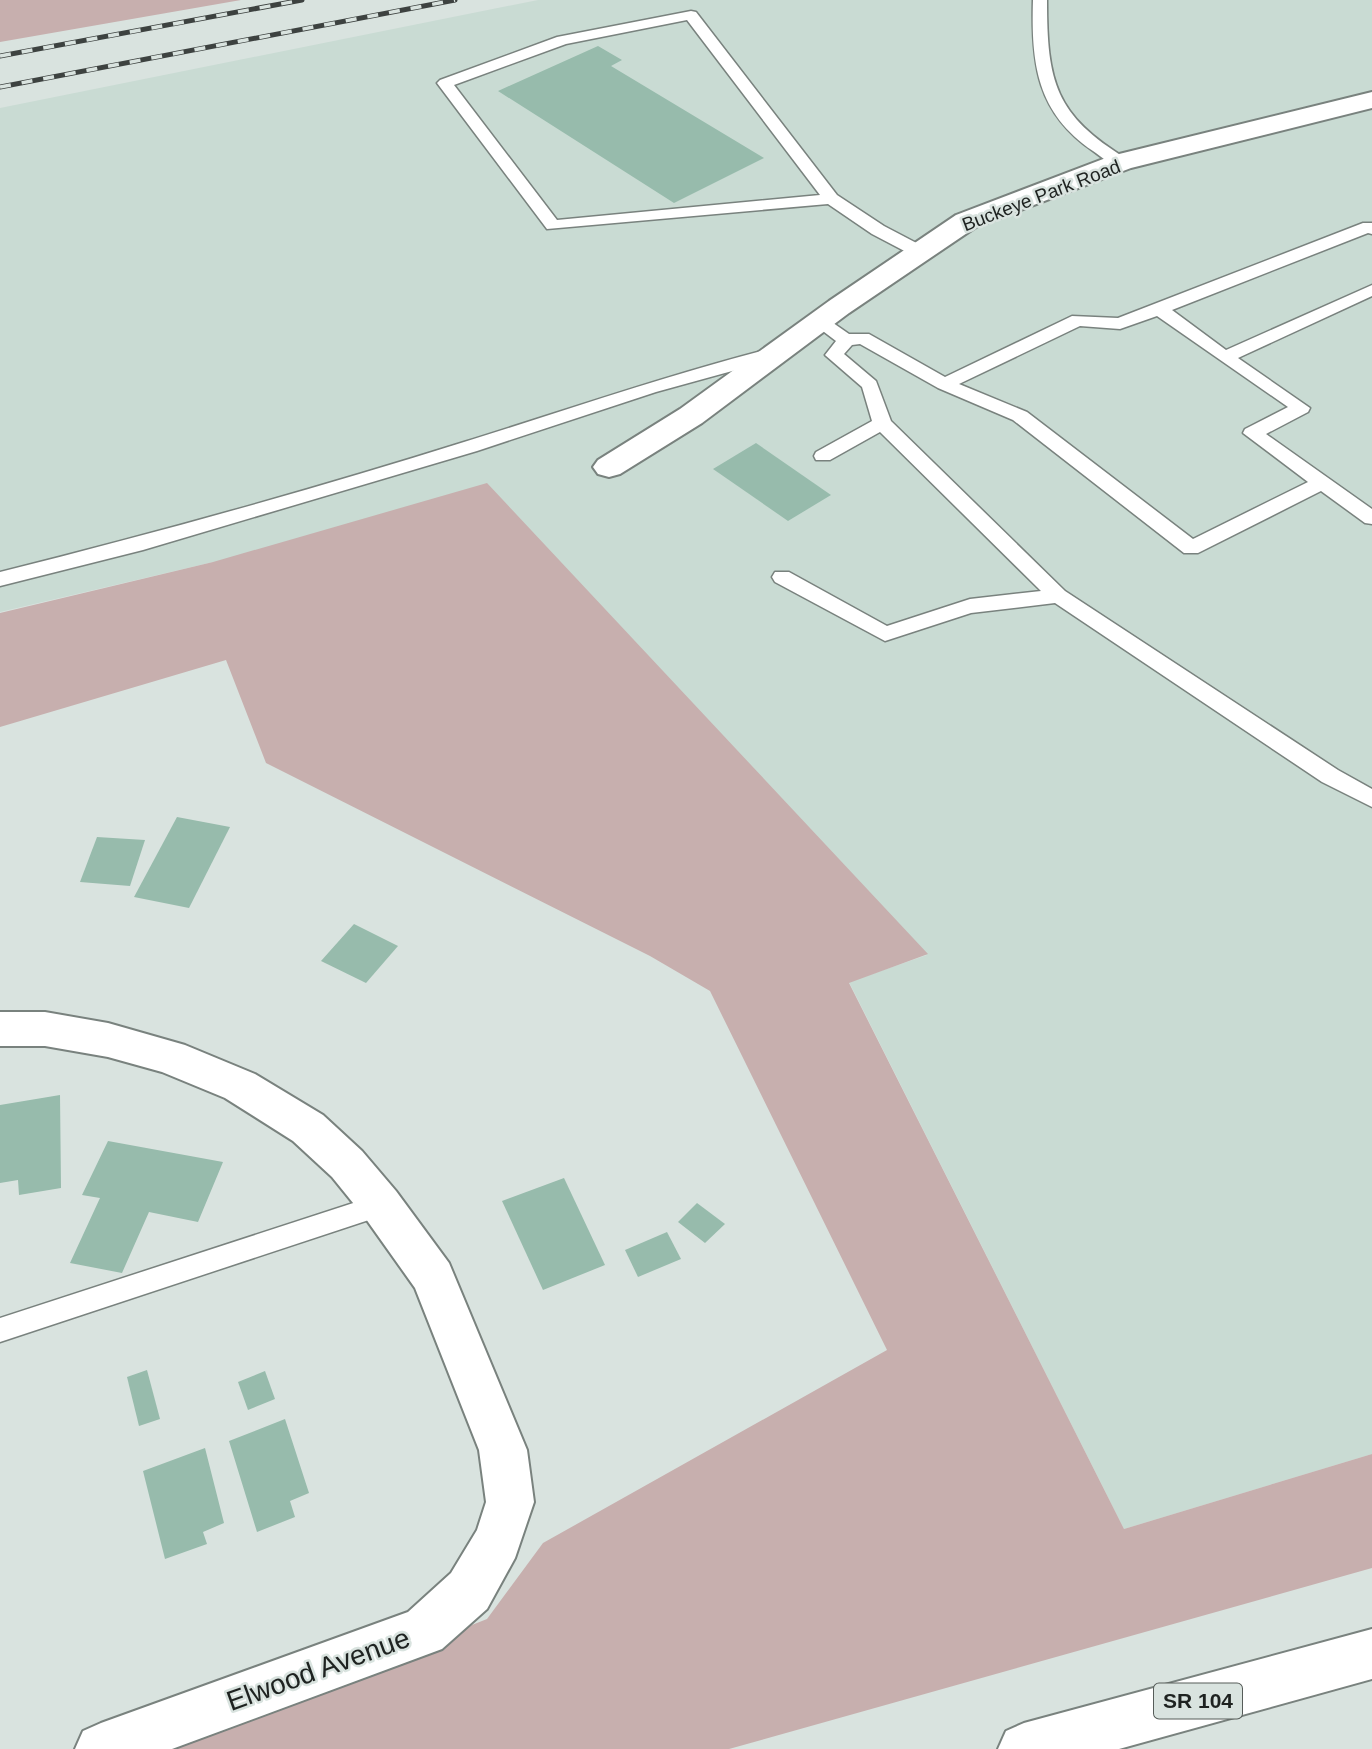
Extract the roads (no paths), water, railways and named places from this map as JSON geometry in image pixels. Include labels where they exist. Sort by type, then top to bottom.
[{"type":"main road","name":"Buckeye Park Road","points":[[609,467],[691,416],[966,220],[1121,162],[1372,100]]},
{"type":"main road","name":"Elwood Avenue","points":[[0,1029],[46,1030],[108,1040],[170,1057],[240,1086],[308,1128],[347,1164],[381,1205],[433,1277],[503,1450],[510,1502],[498,1541],[469,1591],[424,1631],[102,1749]]},
{"type":"main road","name":"SR 104","points":[[1024,1749],[1372,1654]]},
{"type":"lane","points":[[1040,0],[1039,44],[1051,92],[1068,122],[1092,144],[1121,162]]},
{"type":"lane","points":[[831,200],[553,225],[445,83],[562,40],[691,15],[831,200],[920,252]]},
{"type":"lane","points":[[944,384],[1078,320],[1120,324],[1369,227],[1372,229]]},
{"type":"lane","points":[[1225,357],[1372,290]]},
{"type":"lane","points":[[1160,309],[1301,408],[1252,433],[1372,519]]},
{"type":"lane","points":[[820,322],[846,340],[863,338],[944,384],[1020,416],[1191,548],[1322,482]]},
{"type":"lane","points":[[846,340],[834,355],[870,385],[882,423],[1058,596],[1330,776],[1372,799]]},
{"type":"lane","points":[[0,579],[136,545],[470,447],[650,388],[776,353]]},
{"type":"lane","points":[[823,456],[882,423]]},
{"type":"lane","points":[[782,577],[885,634],[970,606],[1058,596]]},
{"type":"lane","points":[[0,1330],[381,1205]]},
{"type":"railway","points":[[0,56],[302,0]]},
{"type":"railway","points":[[0,87],[455,0]]}]
